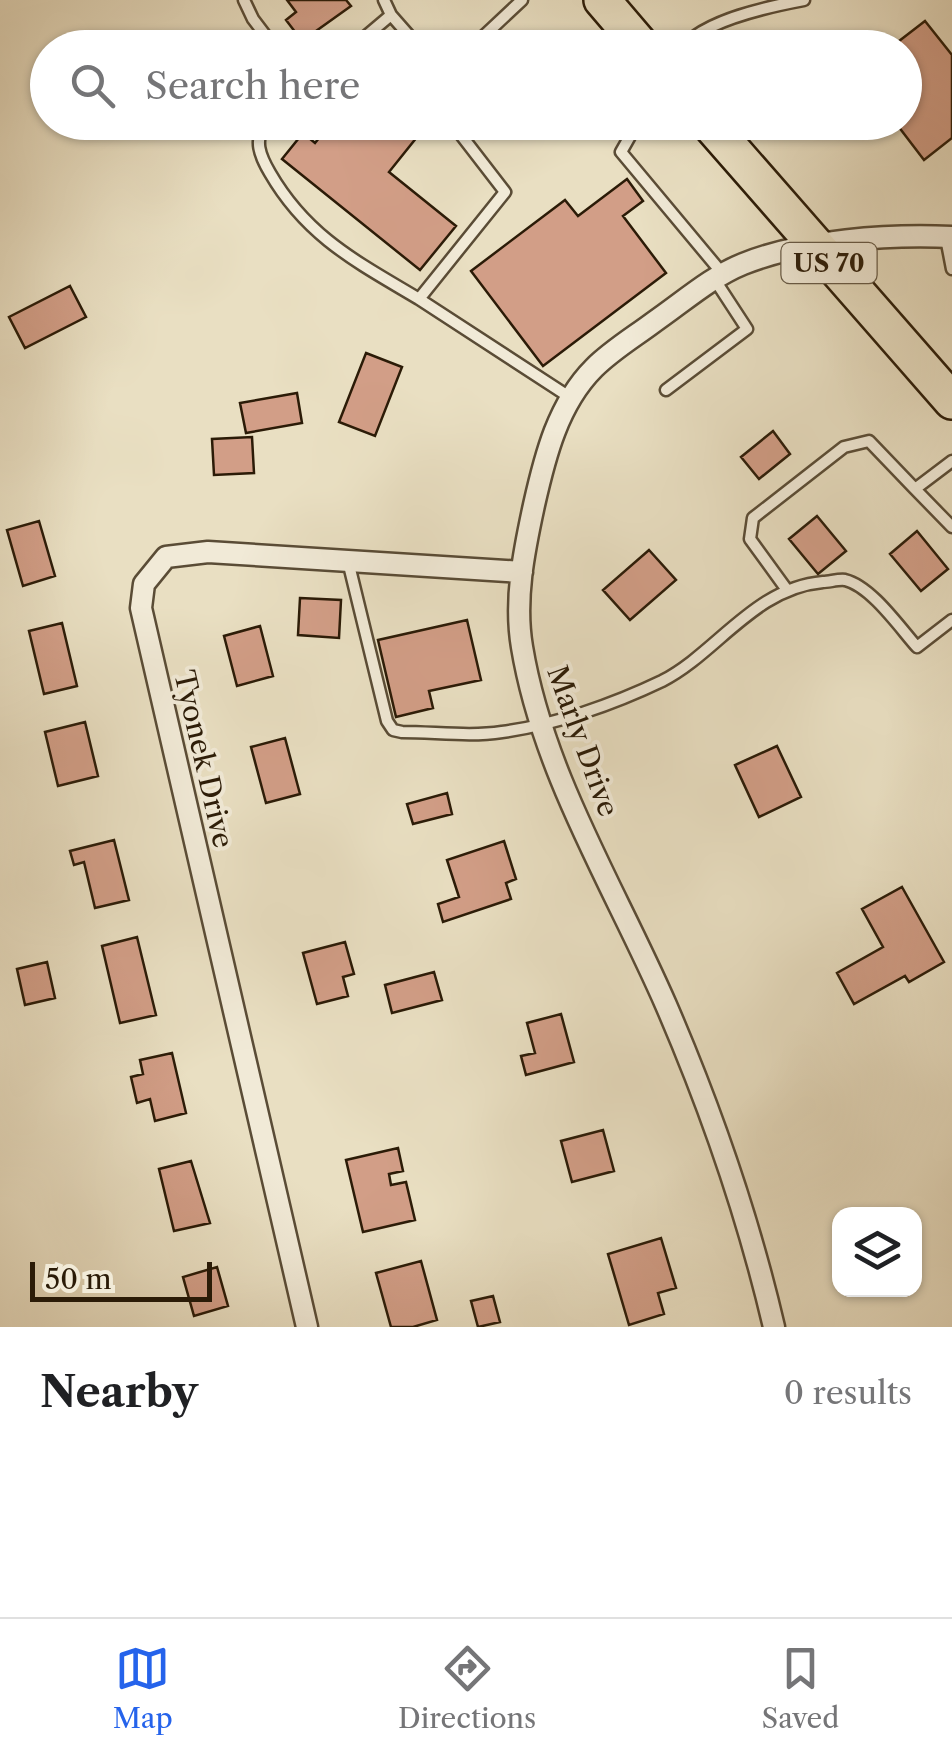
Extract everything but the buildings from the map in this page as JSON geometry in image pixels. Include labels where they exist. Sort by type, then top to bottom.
[{"type":"highway","points":[[602,0],[628,30]]},
{"type":"highway","name":"US 70","points":[[723,140],[813,245],[947,386]]},
{"type":"street","name":"Marly Drive","points":[[774,1327],[741,1201],[718,1136],[666,1005],[572,804],[542,724],[522,645],[522,572],[550,441],[571,398],[605,358],[719,277],[745,263],[813,245],[949,237]]},
{"type":"street","name":"Tyonek Drive","points":[[307,1327],[142,608],[144,584],[166,556],[208,552],[522,572]]},
{"type":"lane","points":[[244,0],[261,30]]},
{"type":"lane","points":[[384,0],[404,30]]},
{"type":"lane","points":[[490,30],[522,0]]},
{"type":"lane","points":[[709,30],[804,0]]},
{"type":"lane","points":[[373,30],[391,15]]},
{"type":"lane","points":[[258,140],[262,159],[302,221],[328,242],[571,398]]},
{"type":"lane","points":[[418,299],[505,192],[465,140]]},
{"type":"lane","points":[[628,140],[621,152],[719,277],[747,329],[666,390]]},
{"type":"lane","points":[[949,237],[952,268]]},
{"type":"lane","points":[[786,590],[750,539],[754,518],[844,447],[870,441],[952,527]]},
{"type":"lane","points":[[915,489],[952,461]]},
{"type":"lane","points":[[348,561],[387,722],[393,730],[499,733],[542,724],[665,680],[751,612],[786,590],[809,583],[846,580],[873,597],[918,648],[952,620]]}]
